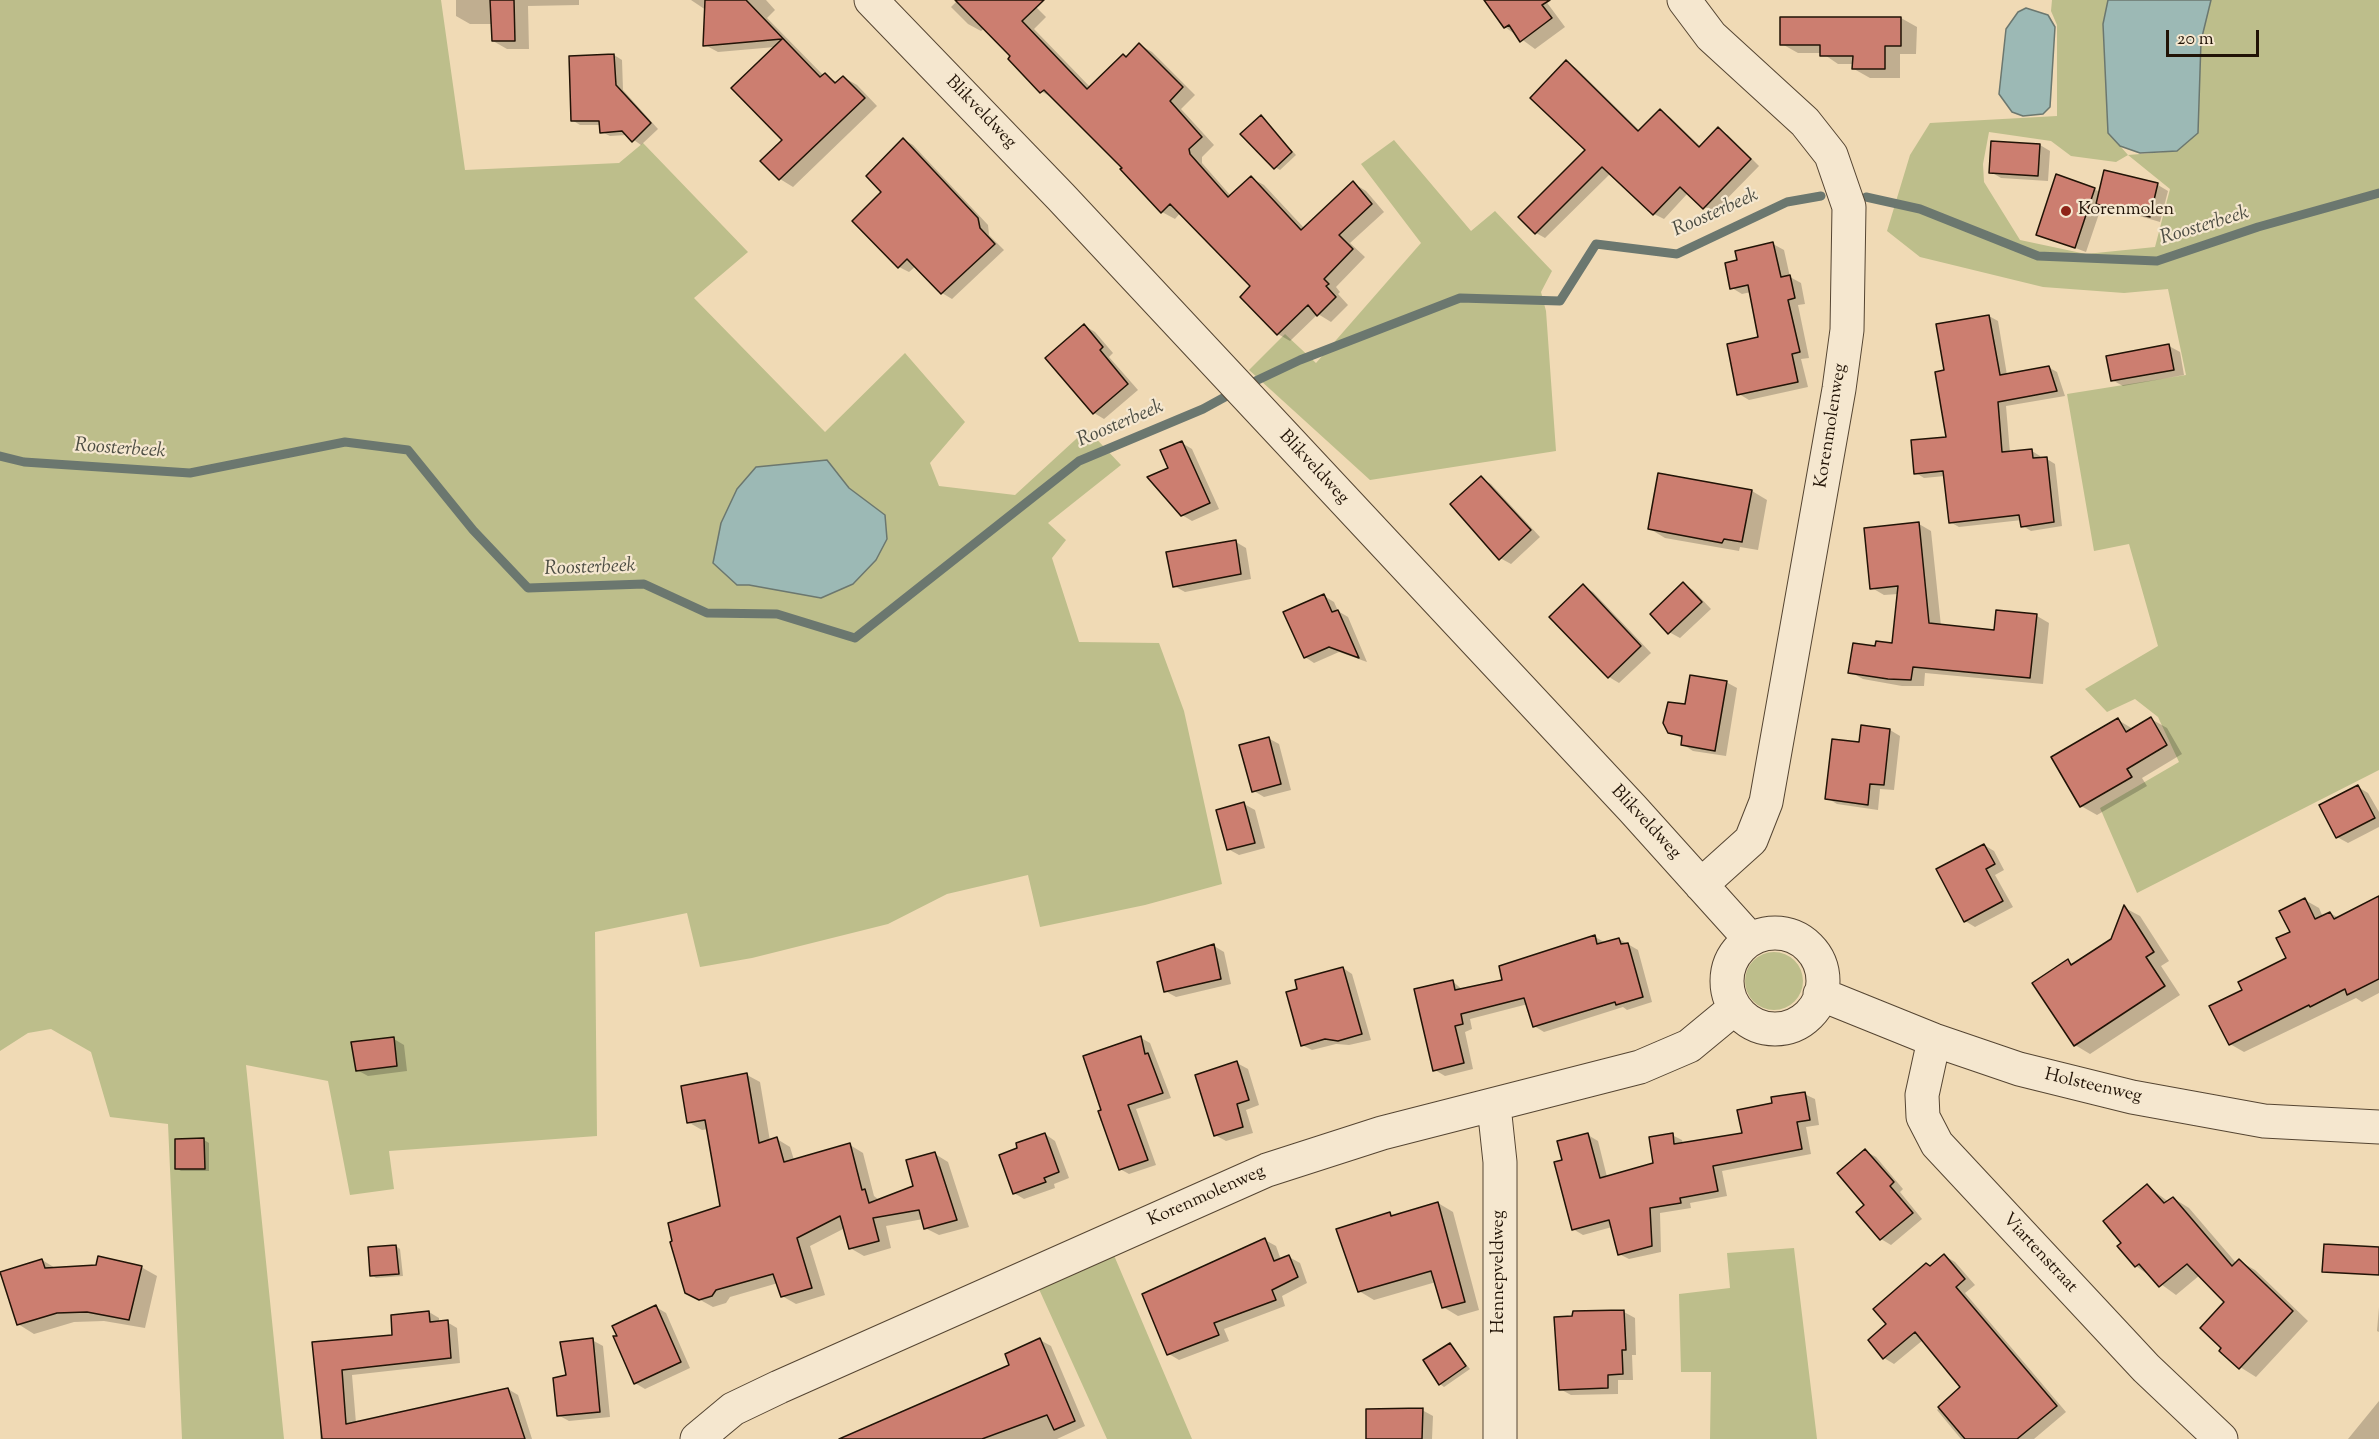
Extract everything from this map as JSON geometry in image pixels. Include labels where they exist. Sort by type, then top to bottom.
[{"type":"street","name":"Blikveldweg","points":[[871,0],[1061,197],[1750,939]]},
{"type":"street","name":"Korenmolenweg","points":[[1684,0],[1711,36],[1805,122],[1831,155],[1849,207],[1847,319],[1839,389],[1766,802],[1751,840],[1701,885]]},
{"type":"street","points":[[1776,934],[1806,944],[1822,967],[1820,994],[1802,1022],[1787,1028],[1758,1027],[1735,1008],[1726,978],[1730,964],[1750,939],[1776,934]]},
{"type":"street","name":"Holsteenweg","points":[[1820,994],[1934,1040],[2019,1069],[2132,1097],[2264,1121],[2379,1127]]},
{"type":"street","name":"Korenmolenweg","points":[[697,1439],[733,1409],[779,1387],[1267,1170],[1382,1133],[1640,1067],[1689,1046],[1735,1008]]},
{"type":"street","name":"Viartenstraat","points":[[1934,1040],[1922,1095],[1923,1117],[1937,1144],[2146,1368],[2221,1439]]},
{"type":"street","name":"Hennepveldweg","points":[[1494,1106],[1500,1162],[1500,1439]]},
{"type":"green space","points":[[0,0],[441,0],[465,170],[619,163],[643,143],[748,252],[694,298],[825,432],[905,353],[965,422],[930,463],[939,486],[1015,495],[1087,429],[1121,465],[1048,523],[1066,540],[1052,558],[1079,642],[1159,643],[1184,711],[1222,884],[1145,905],[1040,927],[1028,875],[947,894],[888,924],[752,958],[700,967],[687,913],[595,932],[597,1136],[389,1151],[394,1189],[350,1195],[328,1081],[246,1065],[284,1439],[182,1439],[168,1124],[110,1117],[91,1052],[51,1029],[28,1033],[0,1051]],"holes":[[[827,460],[849,488],[885,515],[821,598],[749,585],[756,467]]]},
{"type":"green space","points":[[2052,0],[2108,0],[2103,24],[2108,132],[2128,155],[2177,151],[2198,133],[2201,41],[2211,0],[2379,0],[2379,770],[2137,893],[2100,808],[2179,762],[2158,717],[2135,699],[2107,712],[2085,689],[2158,646],[2129,544],[2094,551],[2067,394],[2186,375],[2168,289],[2124,293],[2043,287],[1920,257],[1887,231],[1910,155],[1930,123],[2057,116],[2057,25],[2051,11]],"holes":[[[1989,132],[2051,141],[2071,156],[2116,162],[2128,155],[2170,189],[2155,247],[2086,254],[2020,240],[1984,182],[1983,164]]]},
{"type":"green space","points":[[1394,140],[1471,231],[1495,211],[1552,271],[1541,292],[1546,311],[1556,451],[1370,480],[1249,370],[1285,334],[1316,363],[1421,243],[1361,164]]},
{"type":"green space","points":[[1774,952],[1785,954],[1798,965],[1803,981],[1801,992],[1790,1005],[1774,1010],[1763,1008],[1750,997],[1745,981],[1747,970],[1758,957]]},
{"type":"green space","points":[[1794,1248],[1817,1439],[1710,1439],[1711,1372],[1681,1372],[1679,1294],[1730,1288],[1727,1253]]},
{"type":"green space","points":[[1113,1253],[1192,1439],[1107,1439],[1038,1287]]},
{"type":"water","points":[[2108,0],[2211,0],[2201,41],[2198,133],[2177,151],[2140,153],[2120,146],[2108,133],[2103,24]]},
{"type":"water","points":[[2026,8],[2048,15],[2055,27],[2050,107],[2043,114],[2023,116],[2012,112],[1999,94],[2006,29],[2018,12]]},
{"type":"water","points":[[827,460],[849,488],[885,515],[887,539],[876,560],[853,584],[821,598],[749,585],[737,585],[713,563],[721,523],[737,489],[756,467]]},
{"type":"building","points":[[490,0],[514,0],[515,41],[492,41]]},
{"type":"building","points":[[705,0],[746,0],[820,77],[825,73],[835,83],[843,76],[865,98],[779,180],[760,161],[782,140],[731,88],[782,39],[703,46]]},
{"type":"building","points":[[955,0],[1044,0],[1022,21],[1087,89],[1123,54],[1126,57],[1139,43],[1183,87],[1170,101],[1202,137],[1189,149],[1190,154],[1228,197],[1251,176],[1301,230],[1353,181],[1372,204],[1339,235],[1353,249],[1324,279],[1329,284],[1326,286],[1336,297],[1317,316],[1308,305],[1277,335],[1240,297],[1250,286],[1170,204],[1161,213],[1120,169],[1122,168],[1044,90],[1040,93],[1008,59],[1010,56]]},
{"type":"building","points":[[1484,0],[1550,0],[1542,5],[1552,18],[1520,42],[1509,25],[1504,28]]},
{"type":"building","points":[[1780,17],[1901,17],[1901,46],[1885,46],[1885,69],[1852,69],[1853,56],[1820,56],[1820,45],[1780,45]]},
{"type":"building","points":[[614,54],[616,85],[651,123],[632,142],[622,131],[600,133],[599,121],[571,121],[569,56]]},
{"type":"building","points":[[1566,60],[1638,131],[1660,109],[1699,147],[1718,127],[1751,159],[1703,209],[1680,187],[1653,215],[1602,167],[1535,234],[1518,217],[1585,150],[1530,98]]},
{"type":"building","points":[[1261,115],[1292,152],[1274,169],[1240,134]]},
{"type":"building","points":[[903,138],[978,218],[980,228],[995,244],[941,294],[907,259],[898,268],[852,221],[881,192],[866,176]]},
{"type":"building","points":[[1991,141],[2040,144],[2038,176],[1989,173]]},
{"type":"building","points":[[2104,170],[2158,183],[2150,217],[2096,204]]},
{"type":"building","name":"Korenmolen","points":[[2056,174],[2095,188],[2075,248],[2036,235]]},
{"type":"building","points":[[1773,242],[1781,277],[1790,275],[1795,298],[1788,300],[1800,352],[1792,354],[1798,382],[1737,395],[1727,344],[1758,337],[1748,285],[1730,289],[1725,263],[1737,260],[1735,251]]},
{"type":"building","points":[[1989,315],[2000,375],[2049,366],[2057,391],[1998,402],[2002,452],[2032,449],[2033,458],[2047,457],[2054,522],[2021,527],[2019,515],[1949,523],[1943,471],[1914,474],[1911,440],[1946,437],[1935,372],[1944,370],[1936,324]]},
{"type":"building","points":[[1084,324],[1103,347],[1100,350],[1128,384],[1093,414],[1045,358]]},
{"type":"building","points":[[2169,344],[2174,370],[2111,381],[2106,356]]},
{"type":"building","points":[[1182,441],[1210,503],[1181,516],[1147,477],[1168,468],[1160,450]]},
{"type":"building","points":[[1658,473],[1752,490],[1742,542],[1724,539],[1722,543],[1648,529]]},
{"type":"building","points":[[1481,476],[1531,530],[1499,560],[1450,504]]},
{"type":"building","points":[[1919,522],[1929,623],[1994,630],[1996,610],[2037,614],[2030,678],[1913,667],[1911,680],[1848,673],[1853,643],[1875,646],[1876,641],[1892,643],[1898,586],[1870,589],[1864,528]]},
{"type":"building","points":[[1236,540],[1241,574],[1173,587],[1166,552]]},
{"type":"building","points":[[1683,582],[1702,602],[1668,634],[1650,614]]},
{"type":"building","points":[[1583,584],[1641,646],[1608,678],[1549,617]]},
{"type":"building","points":[[1324,594],[1332,612],[1338,610],[1359,658],[1329,647],[1304,658],[1283,612]]},
{"type":"building","points":[[1690,675],[1727,681],[1715,751],[1681,745],[1682,736],[1668,733],[1663,723],[1668,702],[1685,704]]},
{"type":"building","points":[[2151,717],[2167,745],[2127,769],[2132,777],[2080,807],[2051,757],[2118,718],[2126,732]]},
{"type":"building","points":[[1861,725],[1890,729],[1884,785],[1870,784],[1868,805],[1825,799],[1832,739],[1859,742]]},
{"type":"building","points":[[1269,737],[1281,784],[1252,792],[1239,745]]},
{"type":"building","points":[[2358,785],[2375,818],[2336,838],[2319,805]]},
{"type":"building","points":[[1244,802],[1255,843],[1227,850],[1216,810]]},
{"type":"building","points":[[1984,844],[1995,864],[1986,869],[2003,901],[1964,922],[1936,869]]},
{"type":"building","points":[[2379,896],[2379,979],[2347,995],[2345,989],[2229,1045],[2209,1006],[2242,990],[2238,982],[2286,958],[2276,938],[2290,932],[2279,911],[2305,898],[2315,919],[2330,912],[2334,919]]},
{"type":"building","points":[[2124,905],[2154,952],[2146,957],[2165,986],[2074,1046],[2032,983],[2068,959],[2071,965],[2111,939]]},
{"type":"building","points":[[1595,935],[1597,944],[1619,938],[1621,944],[1628,943],[1643,997],[1616,1005],[1615,1002],[1533,1027],[1524,998],[1461,1014],[1463,1024],[1455,1026],[1464,1063],[1433,1071],[1414,989],[1453,980],[1455,990],[1502,980],[1499,966]]},
{"type":"building","points":[[1214,944],[1221,979],[1164,992],[1157,962]]},
{"type":"building","points":[[1343,967],[1362,1034],[1338,1041],[1325,1039],[1301,1046],[1286,992],[1297,989],[1295,980]]},
{"type":"building","points":[[1141,1036],[1145,1054],[1148,1053],[1163,1093],[1128,1105],[1148,1160],[1119,1170],[1098,1111],[1101,1110],[1083,1056]]},
{"type":"building","points":[[394,1037],[397,1066],[356,1071],[351,1042]]},
{"type":"building","points":[[1237,1061],[1249,1100],[1237,1104],[1243,1127],[1214,1136],[1195,1075]]},
{"type":"building","points":[[747,1073],[759,1143],[777,1137],[784,1162],[850,1143],[862,1190],[865,1189],[869,1203],[913,1186],[906,1160],[935,1152],[957,1220],[924,1229],[919,1210],[873,1218],[879,1241],[849,1249],[840,1216],[797,1238],[812,1288],[781,1297],[773,1274],[716,1290],[712,1296],[699,1300],[685,1293],[670,1242],[672,1241],[668,1223],[720,1206],[705,1120],[687,1123],[681,1086]]},
{"type":"building","points":[[1805,1092],[1810,1120],[1797,1122],[1802,1149],[1713,1166],[1718,1191],[1680,1198],[1681,1203],[1650,1208],[1652,1246],[1618,1255],[1609,1220],[1572,1230],[1554,1162],[1562,1160],[1557,1141],[1588,1133],[1600,1178],[1653,1163],[1649,1137],[1673,1133],[1674,1144],[1742,1133],[1737,1110],[1772,1103],[1771,1097]]},
{"type":"building","points":[[1045,1133],[1059,1172],[1044,1178],[1046,1182],[1013,1194],[999,1155],[1017,1148],[1016,1143]]},
{"type":"building","points":[[204,1138],[205,1169],[175,1169],[175,1139]]},
{"type":"building","points":[[1865,1149],[1894,1182],[1890,1186],[1913,1213],[1880,1240],[1856,1212],[1864,1205],[1837,1173]]},
{"type":"building","points":[[2147,1184],[2164,1203],[2173,1197],[2232,1266],[2239,1259],[2293,1311],[2239,1369],[2219,1351],[2221,1348],[2200,1328],[2224,1302],[2187,1264],[2159,1287],[2139,1264],[2135,1267],[2117,1246],[2121,1243],[2103,1221]]},
{"type":"building","points":[[1438,1202],[1465,1302],[1442,1308],[1431,1271],[1358,1292],[1336,1229],[1390,1212],[1391,1216]]},
{"type":"building","points":[[1265,1238],[1274,1261],[1289,1255],[1298,1277],[1272,1290],[1276,1300],[1214,1323],[1219,1335],[1167,1355],[1142,1294]]},
{"type":"building","points":[[2324,1244],[2379,1247],[2379,1275],[2322,1272]]},
{"type":"building","points":[[396,1245],[399,1274],[370,1276],[368,1247]]},
{"type":"building","points":[[1944,1254],[1965,1279],[1956,1287],[2057,1406],[2017,1439],[1965,1439],[1938,1407],[1960,1387],[1915,1332],[1883,1359],[1868,1340],[1886,1324],[1873,1309],[1926,1263],[1930,1266]]},
{"type":"building","points":[[98,1256],[142,1266],[129,1320],[87,1312],[57,1313],[17,1325],[0,1272],[42,1259],[45,1268],[96,1265]]},
{"type":"building","points":[[656,1305],[681,1362],[634,1384],[613,1336],[617,1336],[612,1326]]},
{"type":"building","points":[[1624,1310],[1626,1350],[1622,1350],[1623,1374],[1608,1375],[1608,1388],[1559,1390],[1554,1317],[1572,1316],[1573,1311]]},
{"type":"building","points":[[429,1311],[430,1322],[448,1320],[451,1358],[342,1370],[346,1424],[508,1388],[525,1439],[322,1439],[312,1342],[392,1335],[391,1315]]},
{"type":"building","points":[[593,1338],[600,1412],[557,1416],[553,1378],[566,1375],[560,1342]]},
{"type":"building","points":[[1040,1338],[1075,1421],[1054,1430],[1047,1415],[982,1439],[839,1439],[1009,1365],[1005,1354]]},
{"type":"building","points":[[1450,1343],[1466,1366],[1439,1385],[1423,1360]]},
{"type":"building","points":[[1423,1408],[1422,1439],[1366,1439],[1366,1409]]},
{"type":"waterway","name":"Roosterbeek","points":[[1866,197],[1920,209],[2038,256],[2157,261],[2258,227],[2379,193]]},
{"type":"waterway","name":"Roosterbeek","points":[[1245,386],[1300,360],[1460,298],[1560,301],[1596,244],[1677,254],[1787,202],[1821,196]]},
{"type":"waterway","name":"Roosterbeek","points":[[0,456],[24,462],[190,473],[345,442],[408,450],[473,530],[528,588],[644,584],[707,613],[777,614],[855,638],[1079,461],[1203,409],[1234,392]]},
{"type":"place","name":"Korenmolen","points":[[2066,211]]}]
